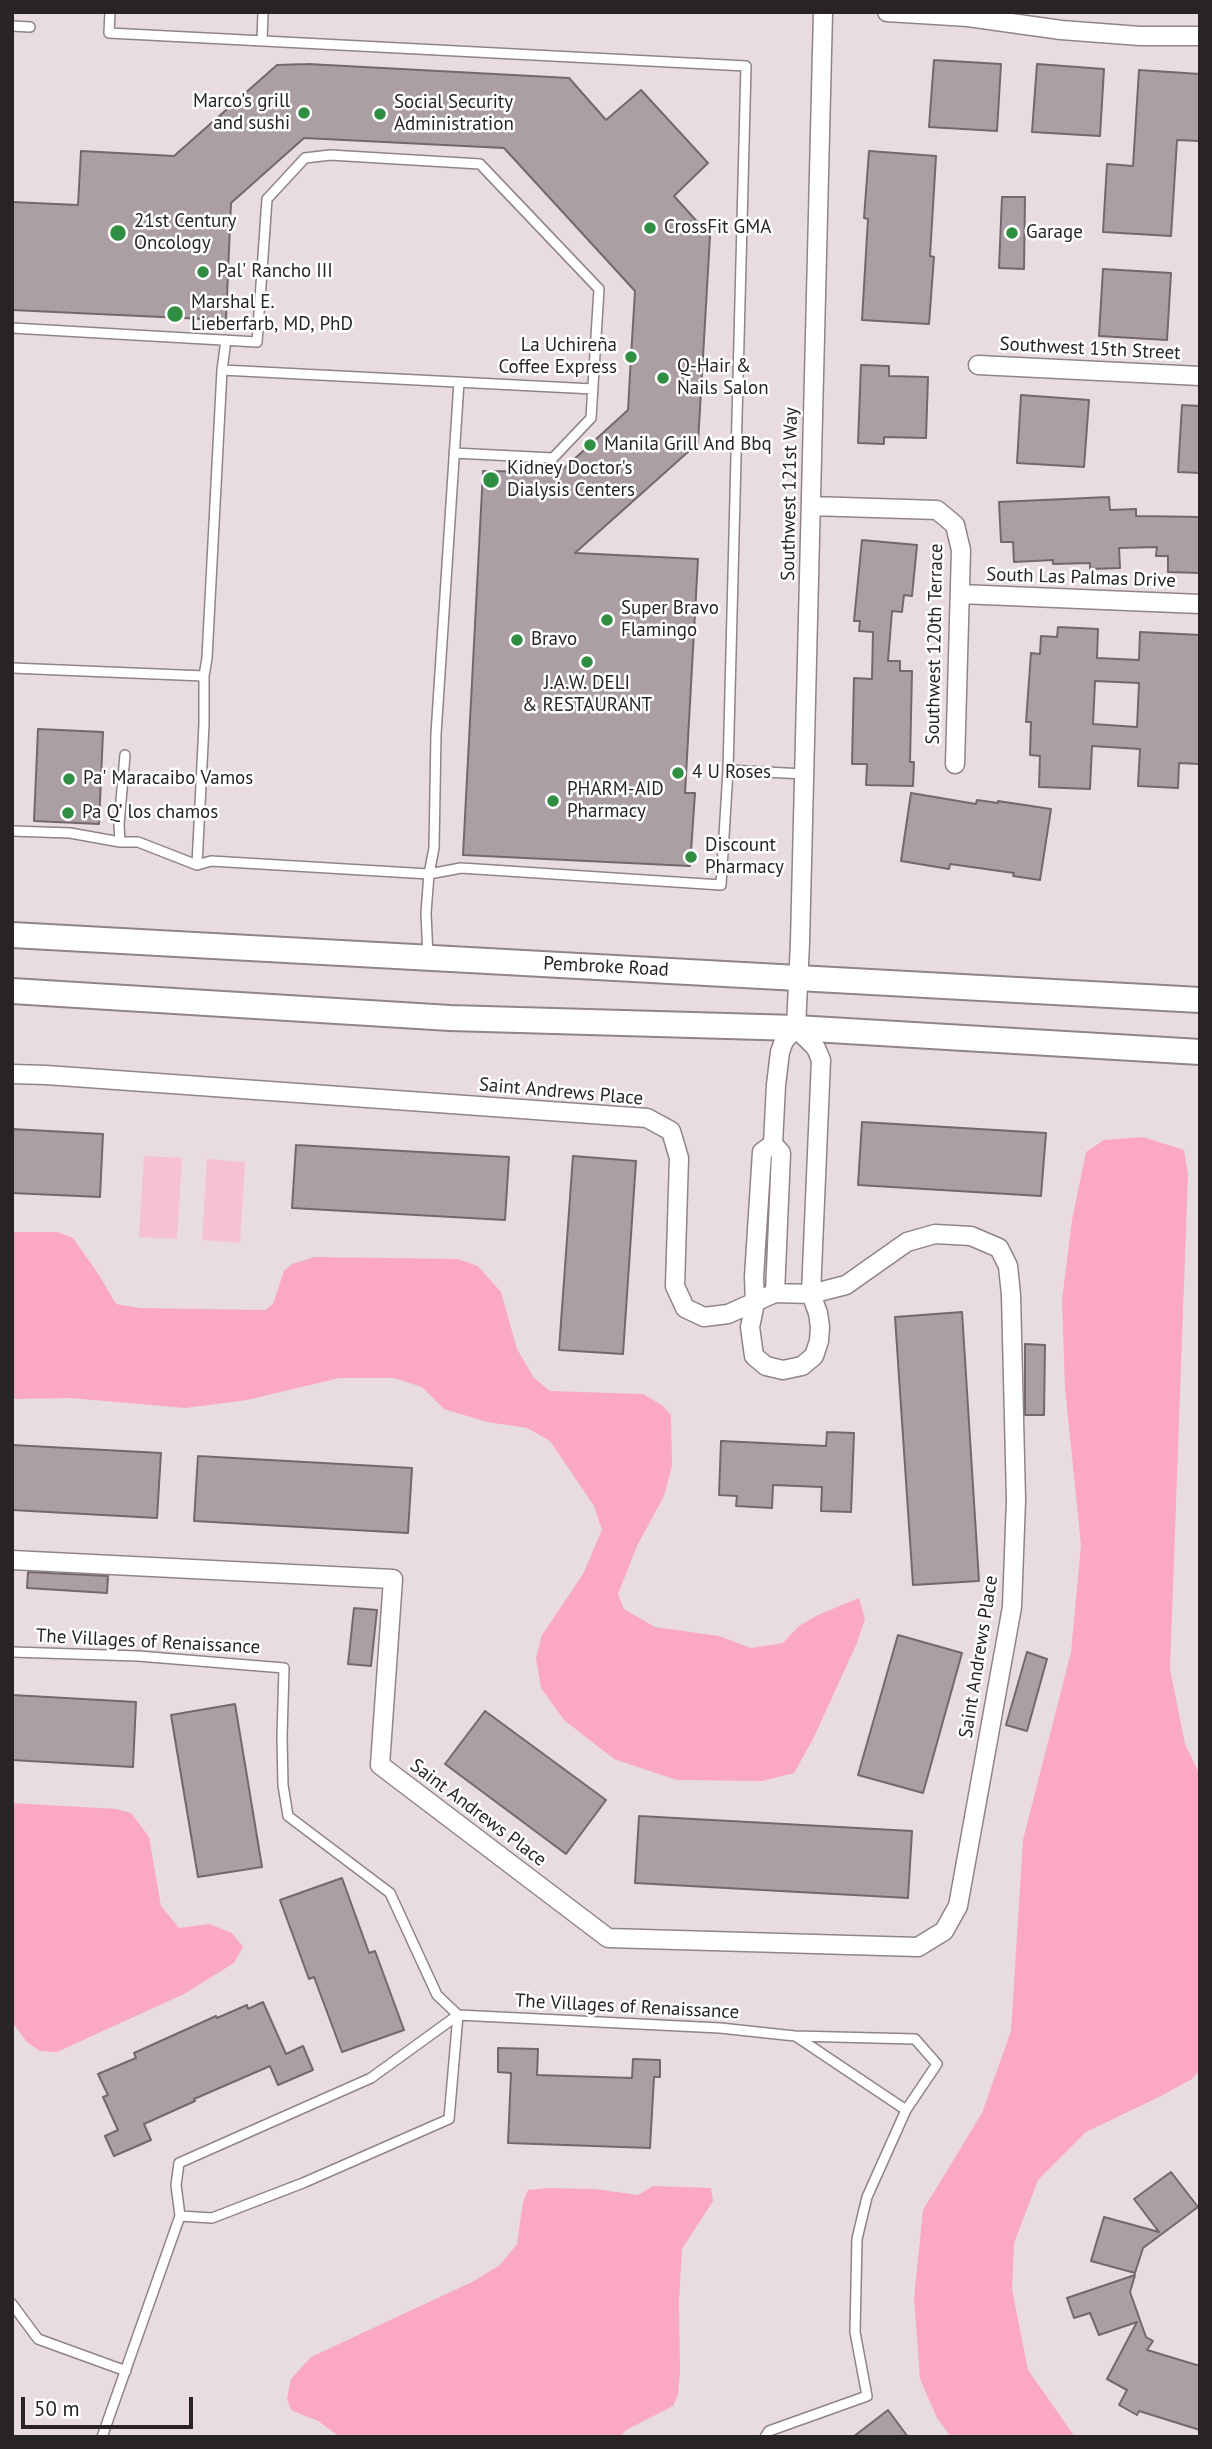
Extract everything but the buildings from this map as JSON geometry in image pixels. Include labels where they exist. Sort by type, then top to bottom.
[{"type":"main road","name":"Pembroke Road","points":[[12,935],[1200,1000]]},
{"type":"main road","points":[[12,991],[450,1018],[796,1027],[1200,1052]]},
{"type":"street","name":"Southwest 121st Way","points":[[796,1027],[823,12]]},
{"type":"street","points":[[887,13],[968,17],[1074,31],[1140,36],[1200,36]]},
{"type":"street","name":"Southwest 15th Street","points":[[978,365],[1200,376]]},
{"type":"street","name":"Southwest 120th Terrace","points":[[811,506],[937,510],[955,525],[961,550],[954,764]]},
{"type":"street","name":"South Las Palmas Drive","points":[[960,594],[1200,604]]},
{"type":"street","points":[[773,1144],[762,1152],[754,1277],[755,1303],[750,1327],[754,1356],[766,1366],[783,1370],[802,1366],[814,1356],[820,1327],[811,1294],[821,1063],[816,1048],[796,1027],[784,1041],[780,1052],[773,1144],[781,1153],[775,1293]]},
{"type":"street","name":"Saint Andrews Place","points":[[12,1074],[647,1118],[671,1131],[679,1158],[675,1286],[685,1308],[704,1317],[728,1314],[775,1293],[811,1294],[846,1285],[907,1242],[935,1234],[971,1236],[999,1248],[1008,1266],[1016,1500],[1012,1607],[958,1906],[944,1931],[918,1947],[608,1938],[380,1765],[393,1579],[12,1560]]},
{"type":"lane","points":[[12,831],[70,833],[120,842],[138,842],[197,865],[211,861],[429,874],[461,868],[721,885],[728,770],[746,66],[109,33],[110,12]]},
{"type":"lane","points":[[262,41],[263,12]]},
{"type":"lane","points":[[12,26],[30,27]]},
{"type":"lane","points":[[12,328],[257,342],[267,199],[305,158],[330,155],[480,164],[599,289],[592,418],[553,457],[454,453]]},
{"type":"lane","points":[[197,865],[204,676],[226,340]]},
{"type":"lane","points":[[222,370],[593,389]]},
{"type":"lane","points":[[428,959],[426,913],[434,848],[436,734],[458,382]]},
{"type":"lane","points":[[12,668],[204,676]]},
{"type":"lane","points":[[120,842],[125,755]]},
{"type":"lane","points":[[728,770],[804,774]]},
{"type":"lane","name":"The Villages of Renaissance","points":[[12,1651],[138,1656],[284,1668],[282,1749],[288,1815],[390,1893],[437,1995],[458,2015],[720,2028],[795,2036],[915,2039],[937,2064],[906,2110],[867,2197],[857,2239],[855,2332],[867,2396],[769,2431],[765,2437]]},
{"type":"lane","points":[[180,2216],[212,2218],[303,2183],[449,2119],[458,2015]]},
{"type":"lane","points":[[102,2437],[180,2216],[176,2185],[179,2163],[371,2078],[458,2015]]},
{"type":"lane","name":"The Villages of Renaissance","points":[[795,2036],[906,2110]]},
{"type":"lane","points":[[12,2304],[38,2339],[127,2371]]},
{"type":"shaded area","points":[[1143,1137],[1184,1150],[1188,1174],[1170,1669],[1185,1744],[1200,1775],[1200,2070],[1192,2079],[1161,2096],[1086,2132],[1038,2180],[1014,2243],[1012,2289],[1028,2370],[1075,2437],[951,2437],[937,2418],[920,2379],[914,2298],[923,2210],[982,2113],[1011,2031],[1023,1840],[1071,1652],[1081,1545],[1065,1388],[1062,1300],[1072,1220],[1086,1152],[1104,1140]]},
{"type":"shaded area","points":[[144,1156],[182,1158],[177,1239],[139,1237]]},
{"type":"shaded area","points":[[207,1159],[245,1162],[240,1243],[202,1240]]},
{"type":"shaded area","points":[[12,1232],[57,1232],[73,1238],[116,1304],[140,1308],[265,1310],[273,1304],[284,1271],[292,1264],[315,1257],[458,1259],[478,1266],[501,1292],[517,1349],[534,1378],[550,1391],[643,1394],[662,1405],[671,1415],[672,1466],[664,1496],[637,1546],[618,1594],[624,1609],[655,1627],[719,1636],[751,1648],[783,1643],[799,1626],[859,1598],[865,1619],[857,1643],[813,1739],[794,1773],[762,1781],[677,1780],[614,1759],[564,1720],[541,1688],[536,1658],[542,1635],[583,1574],[602,1530],[594,1506],[550,1441],[527,1428],[487,1422],[444,1409],[422,1387],[394,1378],[339,1378],[247,1400],[186,1408],[70,1398],[12,1399]]},
{"type":"shaded area","points":[[12,1803],[116,1809],[131,1813],[149,1837],[161,1906],[179,1928],[209,1924],[232,1933],[243,1947],[234,1963],[184,1994],[57,2052],[40,2051],[27,2042],[12,2022]]},
{"type":"shaded area","points":[[653,2186],[711,2188],[713,2201],[682,2249],[679,2302],[680,2371],[678,2395],[673,2406],[626,2430],[620,2437],[340,2437],[318,2421],[291,2410],[287,2398],[291,2379],[311,2357],[474,2281],[500,2265],[517,2244],[523,2202],[528,2190],[595,2189],[638,2195]]},
{"type":"place","name":"Marco's grill and sushi","points":[[304,113]]},
{"type":"place","name":"Social Security Administration","points":[[380,114]]},
{"type":"place","name":"CrossFit GMA","points":[[650,228]]},
{"type":"place","name":"21st Century Oncology","points":[[118,233]]},
{"type":"place","name":"Garage","points":[[1012,233]]},
{"type":"place","name":"Pal' Rancho III","points":[[203,272]]},
{"type":"place","name":"Marshal E. Lieberfarb, MD, PhD","points":[[175,314]]},
{"type":"place","name":"La Uchireña Coffee Express","points":[[631,357]]},
{"type":"place","name":"Q-Hair & Nails Salon","points":[[663,378]]},
{"type":"place","name":"Manila Grill And Bbq","points":[[590,445]]},
{"type":"place","name":"Kidney Doctor's Dialysis Centers","points":[[491,480]]},
{"type":"place","name":"Super Bravo Flamingo","points":[[607,620]]},
{"type":"place","name":"Bravo","points":[[517,640]]},
{"type":"place","name":"J.A.W. DELI & RESTAURANT","points":[[587,662]]},
{"type":"place","name":"4 U Roses","points":[[678,773]]},
{"type":"place","name":"Pa' Maracaibo Vamos","points":[[69,779]]},
{"type":"place","name":"PHARM-AID Pharmacy","points":[[553,801]]},
{"type":"place","name":"Pa Q’ los chamos","points":[[68,813]]},
{"type":"place","name":"Discount Pharmacy","points":[[691,857]]}]
